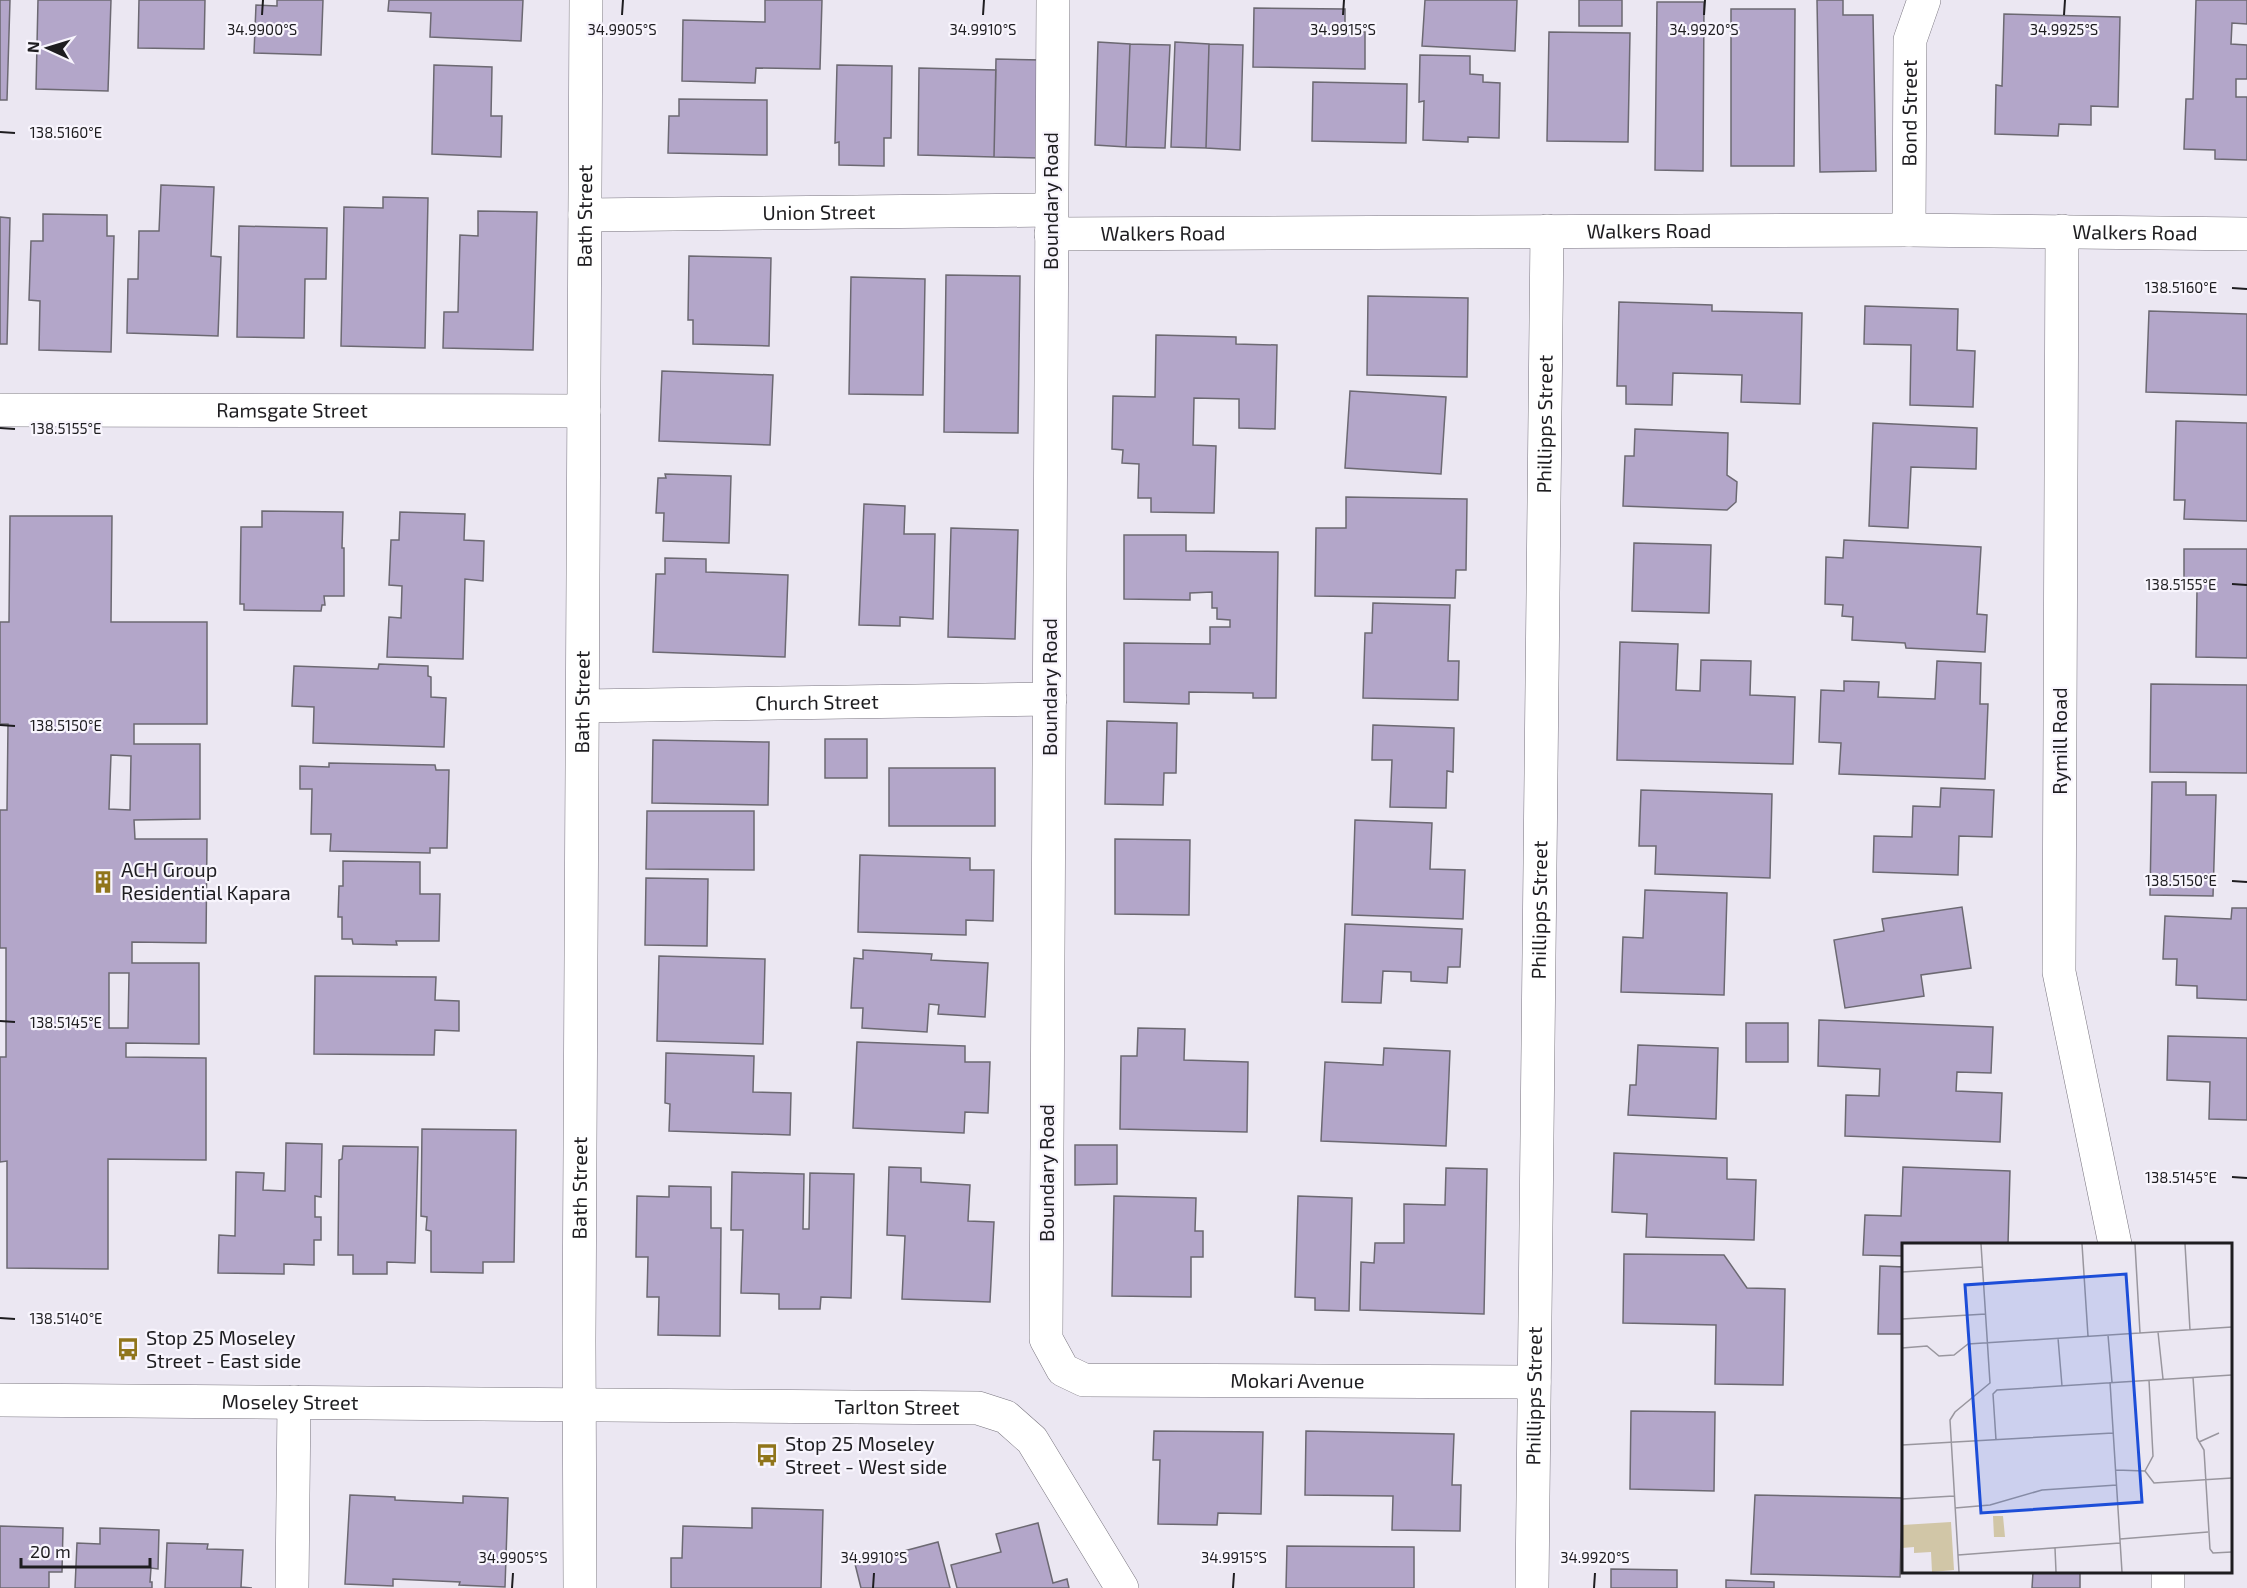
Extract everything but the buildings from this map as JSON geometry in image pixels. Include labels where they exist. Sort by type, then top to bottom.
[{"type":"street","name":"Bath Street","points":[[580,1588],[586,0]]},
{"type":"street","name":"Boundary Road","points":[[1053,0],[1046,1339],[1063,1370]]},
{"type":"street","name":"Bond Street","points":[[1909,230],[1910,40],[1924,0]]},
{"type":"street","name":"Union Street","points":[[585,215],[1051,222]]},
{"type":"street","name":"Walkers Road","points":[[1051,222],[1546,231],[1909,230],[2247,234]]},
{"type":"street","name":"Phillipps Street","points":[[1532,1588],[1546,231]]},
{"type":"street","name":"Rymill Road","points":[[2062,231],[2059,972],[2115,1243]]},
{"type":"street","name":"Ramsgate Street","points":[[0,410],[584,411]]},
{"type":"street","name":"Church Street","points":[[583,706],[1050,699]]},
{"type":"street","name":"Mokari Avenue","points":[[1063,1370],[1084,1380],[1534,1382]]},
{"type":"street","name":"Moseley Street","points":[[0,1400],[579,1404]]},
{"type":"street","points":[[292,1588],[294,1402]]},
{"type":"street","name":"Tarlton Street","points":[[579,1404],[978,1408],[1006,1417],[1032,1440],[1122,1588]]},
{"type":"place","name":"ACH Group Residential Kapara","points":[[103,882]]},
{"type":"place","name":"Stop 25 Moseley Street - East side","points":[[128,1349]]},
{"type":"place","name":"Stop 25 Moseley Street - West side","points":[[767,1455]]}]
